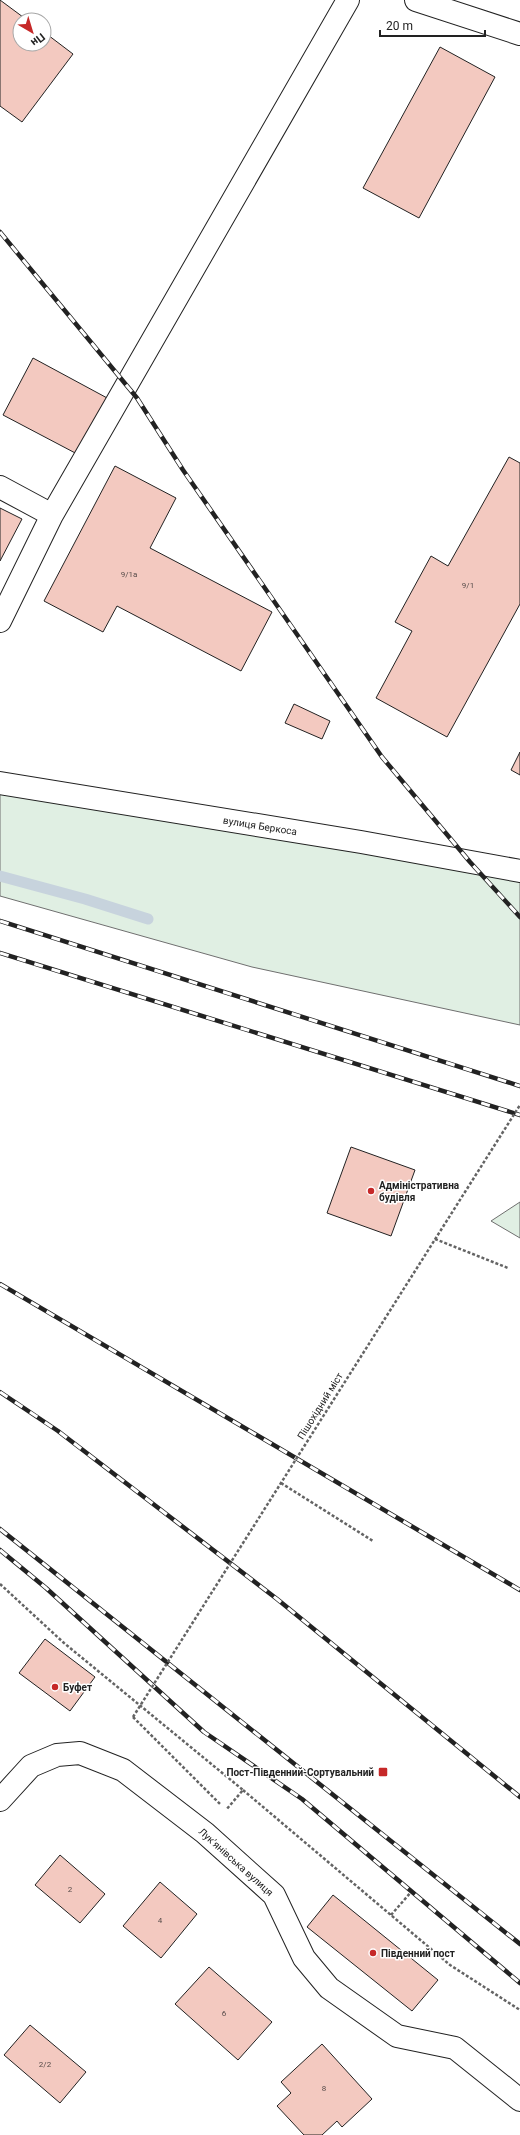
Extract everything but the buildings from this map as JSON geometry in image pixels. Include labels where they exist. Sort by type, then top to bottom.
[{"type":"street","points":[[0,622],[52,515],[348,0]]},
{"type":"street","points":[[416,0],[520,34]]},
{"type":"street","points":[[0,487],[52,515]]},
{"type":"street","name":"вулиця Беркоса","points":[[0,783],[355,841],[520,871]]},
{"type":"street","name":"Лук’янівська вулиця","points":[[0,1800],[31,1766],[56,1756],[80,1753],[122,1770],[205,1833],[274,1895],[304,1958],[329,1988],[396,2036],[455,2048],[520,2100]]},
{"type":"path","name":"Пішохідний міст","points":[[226,1810],[133,1717],[520,1105]]},
{"type":"path","points":[[435,1239],[508,1268]]},
{"type":"path","points":[[280,1483],[373,1541]]},
{"type":"path","points":[[0,1584],[64,1643],[243,1790],[450,1965],[520,2010]]},
{"type":"path","points":[[205,1833],[243,1790]]},
{"type":"path","points":[[391,1915],[412,1891]]},
{"type":"green space","points":[[0,783],[520,867],[520,1025],[252,967],[0,896]]},
{"type":"green space","points":[[520,1202],[520,1238],[491,1221]]},
{"type":"waterway","points":[[0,876],[85,899],[148,919]]},
{"type":"railway","points":[[0,232],[137,398],[183,470],[382,757],[470,862],[520,917]]},
{"type":"railway","points":[[0,921],[520,1086]]},
{"type":"railway","points":[[0,953],[520,1115]]},
{"type":"railway","points":[[0,1284],[520,1590]]},
{"type":"railway","points":[[0,1392],[58,1431],[277,1599],[520,1797]]},
{"type":"railway","points":[[0,1529],[520,1944]]},
{"type":"railway","points":[[0,1550],[46,1588],[204,1732],[302,1799],[520,1983]]},
{"type":"place","name":"Адміністративна будівля","points":[[371,1191]]},
{"type":"place","name":"Буфет","points":[[55,1687]]},
{"type":"place","name":"Пост-Південний-Сортувальний","points":[[383,1772]]},
{"type":"place","name":"Південний пост","points":[[373,1953]]}]
